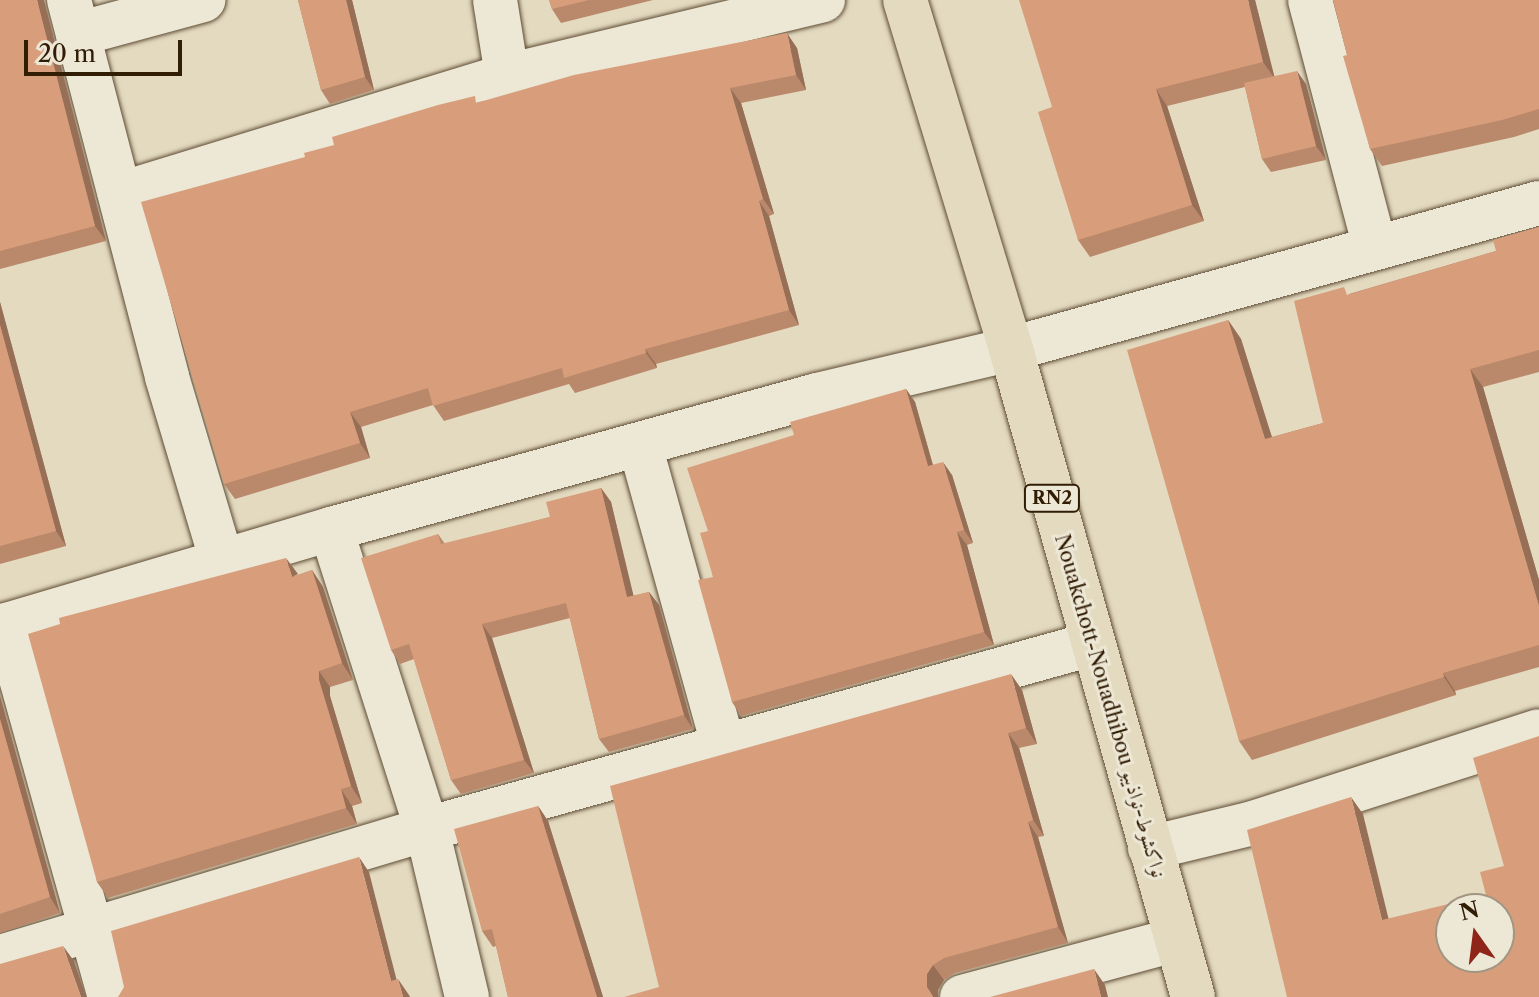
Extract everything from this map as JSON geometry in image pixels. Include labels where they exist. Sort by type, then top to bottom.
[{"type":"highway","name":"Nouakchott-Nouadhibou نواكشوط-نواذيبو","points":[[905,0],[1011,349],[1193,997]]},
{"type":"street","points":[[203,0],[74,17],[167,377],[222,561]]},
{"type":"street","points":[[495,0],[507,76]]},
{"type":"street","points":[[120,194],[507,76],[823,0]]},
{"type":"street","points":[[1310,0],[1375,248]]},
{"type":"street","points":[[110,997],[3,626],[331,529],[817,395],[1011,349],[1539,203]]},
{"type":"street","points":[[640,445],[724,747]]},
{"type":"street","points":[[331,529],[427,829],[467,997]]},
{"type":"street","points":[[0,957],[427,829],[1092,644]]},
{"type":"street","points":[[1150,848],[1253,823],[1539,731]]},
{"type":"street","points":[[962,997],[1175,940]]},
{"type":"building","points":[[0,0],[37,0],[95,226],[0,251]]},
{"type":"building","points":[[298,0],[346,0],[365,77],[321,90]]},
{"type":"building","points":[[549,0],[589,0],[552,9]]},
{"type":"building","points":[[1019,0],[1248,0],[1263,62],[1156,89],[1192,205],[1078,240],[1038,112],[1052,107]]},
{"type":"building","points":[[1333,0],[1539,0],[1539,109],[1370,149],[1343,56],[1347,55]]},
{"type":"building","points":[[787,33],[796,75],[730,88],[763,199],[759,201],[789,310],[645,349],[646,353],[564,378],[562,368],[433,406],[428,388],[350,412],[360,443],[224,484],[141,202],[305,157],[304,153],[334,145],[332,137],[438,105],[475,96],[476,103],[574,75]]},
{"type":"building","points":[[1297,71],[1316,146],[1262,159],[1244,83]]},
{"type":"building","points":[[1539,227],[1539,350],[1470,369],[1539,606],[1539,645],[1443,673],[1444,677],[1239,741],[1127,350],[1228,320],[1265,439],[1323,423],[1294,301],[1344,287],[1347,295],[1496,251],[1493,240]]},
{"type":"building","points":[[0,325],[56,531],[0,546]]},
{"type":"building","points":[[906,389],[928,466],[943,462],[964,530],[957,532],[984,632],[732,702],[698,580],[713,577],[700,533],[708,531],[687,468],[794,435],[790,422]]},
{"type":"building","points":[[601,488],[627,597],[649,592],[684,715],[599,739],[566,603],[482,624],[524,760],[451,780],[409,644],[391,650],[361,558],[438,534],[441,544],[550,517],[546,502]]},
{"type":"building","points":[[286,558],[292,577],[312,570],[342,663],[319,671],[319,680],[351,786],[341,789],[346,808],[97,882],[28,634],[60,624],[59,618]]},
{"type":"building","points":[[1011,674],[1026,728],[1008,733],[1033,820],[1028,822],[1058,927],[944,958],[933,965],[927,974],[927,987],[933,997],[624,997],[659,987],[610,786]]},
{"type":"building","points":[[0,719],[50,897],[0,914]]},
{"type":"building","points":[[1539,736],[1539,997],[1287,997],[1247,830],[1351,797],[1382,920],[1435,907],[1435,973],[1515,973],[1515,893],[1485,893],[1480,872],[1504,866],[1473,758]]},
{"type":"building","points":[[538,806],[597,997],[508,997],[492,929],[482,931],[454,829]]},
{"type":"building","points":[[359,857],[391,981],[398,979],[403,997],[118,997],[124,987],[111,931]]},
{"type":"building","points":[[63,946],[81,997],[0,997],[0,964]]},
{"type":"building","points":[[1094,969],[1101,997],[990,997]]}]
